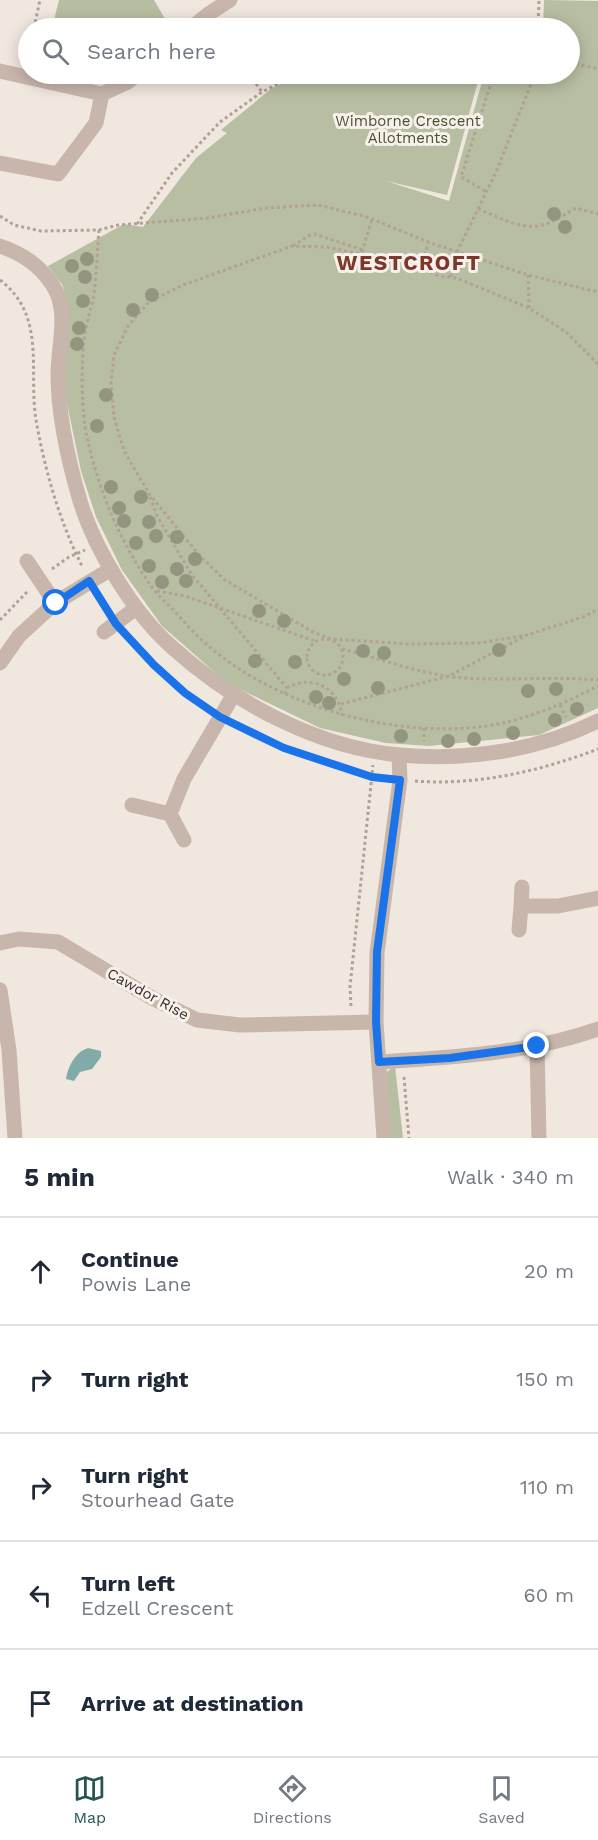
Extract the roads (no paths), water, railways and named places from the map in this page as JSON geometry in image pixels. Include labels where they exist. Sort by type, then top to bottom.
[{"type":"street","points":[[204,18],[230,0]]},
{"type":"street","points":[[0,70],[18,74]]},
{"type":"street","points":[[60,84],[102,94],[124,84]]},
{"type":"street","points":[[0,163],[58,174],[96,123],[102,94]]},
{"type":"street","points":[[0,246],[18,252],[40,268],[56,292],[62,312],[58,374],[68,458],[81,503],[98,545],[111,569],[136,608],[172,648],[234,694],[280,720],[328,739],[375,751],[399,755],[474,755],[522,747],[597,724]]},
{"type":"street","points":[[27,561],[56,603]]},
{"type":"street","points":[[0,663],[19,636],[56,603],[111,569]]},
{"type":"street","points":[[110,628],[136,608]]},
{"type":"street","points":[[184,840],[170,814],[184,778],[234,694]]},
{"type":"street","points":[[384,1138],[376,1022],[377,952],[400,780],[399,755]]},
{"type":"street","points":[[132,806],[170,814]]},
{"type":"street","points":[[519,930],[522,887]]},
{"type":"street","points":[[521,906],[558,906],[598,898]]},
{"type":"street","name":"Cawdor Rise","points":[[0,943],[19,939],[58,942],[152,998],[197,1020],[240,1025],[376,1022]]},
{"type":"street","points":[[1,997],[9,1050],[15,1138]]},
{"type":"street","points":[[379,1062],[450,1058],[537,1046],[571,1039],[598,1029]]},
{"type":"street","points":[[537,1046],[539,1138]]},
{"type":"water","points":[[88,1048],[101,1051],[101,1057],[92,1069],[80,1072],[74,1081],[66,1079],[73,1061],[79,1053]]},
{"type":"district","name":"WESTCROFT","points":[[409,262]]},
{"type":"park label","name":"Wimborne Crescent Allotments","points":[[408,130]]}]
